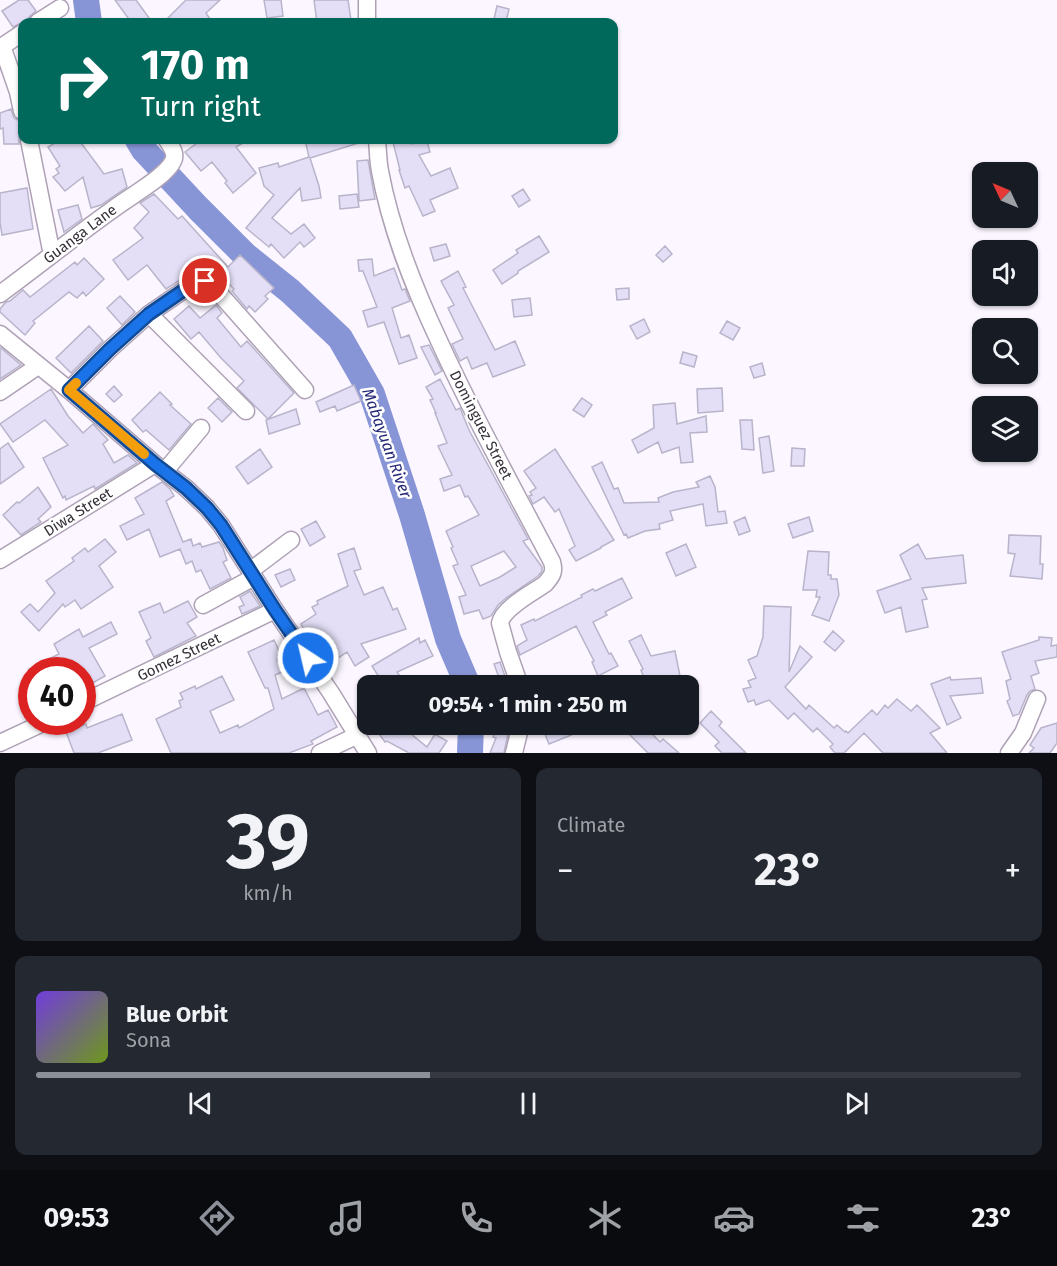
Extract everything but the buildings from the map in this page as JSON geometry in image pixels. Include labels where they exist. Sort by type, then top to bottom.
[{"type":"street","points":[[367,0],[367,18]]},
{"type":"street","points":[[44,18],[60,8]]},
{"type":"street","points":[[18,36],[1,47],[18,92]]},
{"type":"street","points":[[30,144],[52,255]]},
{"type":"street","name":"Guanga Lane","points":[[0,294],[166,170],[175,159],[169,144]]},
{"type":"street","name":"Dominguez Street","points":[[376,144],[379,170],[404,260],[428,317],[481,428],[554,569],[550,578],[506,611],[500,619],[516,675]]},
{"type":"street","points":[[69,390],[149,314],[197,281],[205,281],[219,293],[305,390]]},
{"type":"street","points":[[149,314],[246,411]]},
{"type":"street","points":[[0,334],[207,508],[221,525],[357,733]]},
{"type":"street","points":[[0,392],[38,366]]},
{"type":"street","name":"Diwa Street","points":[[0,560],[160,468],[201,428]]},
{"type":"street","points":[[203,606],[252,574],[291,540]]},
{"type":"street","name":"Gomez Street","points":[[96,696],[275,610]]},
{"type":"street","points":[[1009,753],[1023,734],[1037,699]]},
{"type":"street","points":[[0,743],[18,735]]},
{"type":"street","points":[[320,753],[358,735],[368,753]]},
{"type":"street","points":[[514,753],[519,735]]},
{"type":"waterway","name":"Mabayuan River","points":[[86,0],[88,18]]},
{"type":"waterway","name":"Mabayuan River","points":[[140,144],[198,208],[245,255],[290,291],[340,338],[372,394],[412,515],[448,639],[463,675]]},
{"type":"waterway","name":"Mabayuan River","points":[[470,753],[471,735]]},
{"type":"slow traffic","points":[[76,383],[69,390],[144,454]]},
{"type":"route","points":[[205,281],[197,281],[149,314],[69,390],[207,508],[221,525],[308,658]]}]
